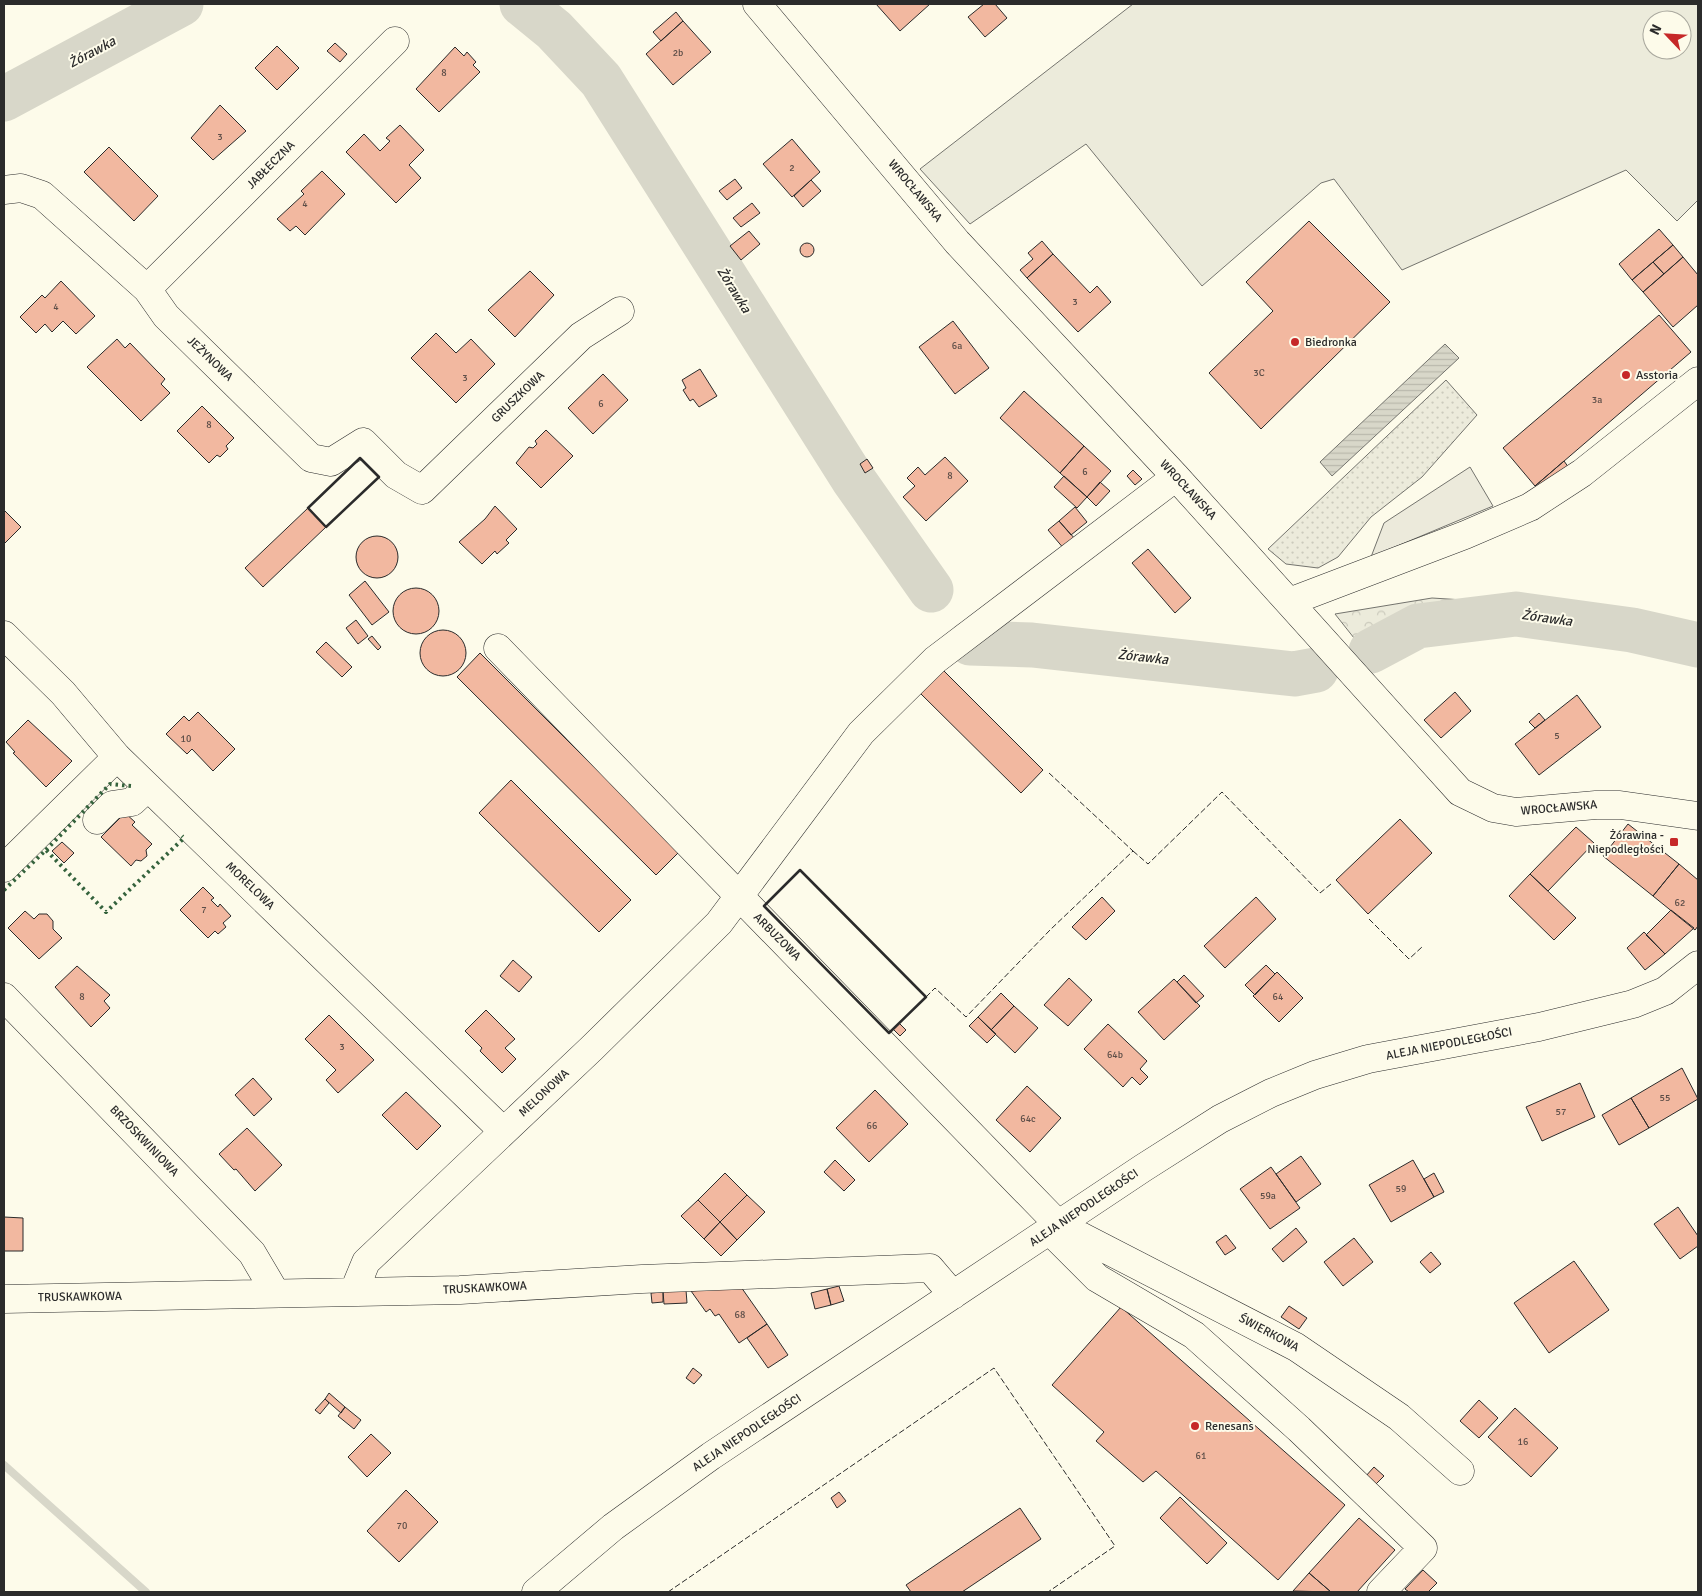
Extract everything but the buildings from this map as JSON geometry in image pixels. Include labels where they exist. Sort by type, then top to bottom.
[{"type":"street","name":"WROCŁAWSKA","points":[[757,4],[957,242],[1176,477],[1460,792],[1493,808],[1516,812],[1596,805],[1620,805],[1698,816]]},
{"type":"street","name":"JABŁECZNA","points":[[147,288],[395,41]]},
{"type":"street","name":"JEŻYNOWA","points":[[4,190],[21,188],[42,195],[147,288],[166,316],[311,458],[331,462],[363,442],[396,475],[422,490]]},
{"type":"street","name":"GRUSZKOWA","points":[[422,490],[580,336],[620,311]]},
{"type":"street","points":[[1289,602],[1465,535],[1530,507],[1582,473],[1698,381]]},
{"type":"street","name":"MELONOWA","points":[[354,1291],[366,1262],[592,1048],[712,930],[739,898],[861,733],[935,660],[1176,477]]},
{"type":"street","name":"MORELOWA","points":[[4,634],[63,693],[117,757],[503,1131]]},
{"type":"street","name":"ARBUZOWA","points":[[498,648],[1054,1228],[1097,1278],[1194,1335],[1299,1429],[1422,1548],[1381,1592]]},
{"type":"street","points":[[4,868],[117,757]]},
{"type":"street","points":[[97,820],[112,806],[132,802],[148,787]]},
{"type":"street","name":"ALEJA NIEPODLEGŁOŚCI","points":[[536,1592],[612,1526],[711,1456],[1220,1120],[1272,1093],[1315,1075],[1368,1059],[1538,1026],[1633,1004],[1665,991],[1698,965]]},
{"type":"street","name":"BRZOSKWINIOWA","points":[[4,997],[252,1252],[275,1292]]},
{"type":"street","name":"ŚWIERKOWA","points":[[1054,1228],[1296,1346],[1399,1417],[1460,1471]]},
{"type":"street","name":"TRUSKAWKOWA","points":[[4,1299],[275,1292],[460,1290],[642,1279],[930,1268],[953,1296]]},
{"type":"green space","points":[[1133,4],[1698,4],[1698,200],[1677,221],[1626,170],[1402,270],[1334,179],[1321,183],[1202,286],[1086,144],[970,224],[920,169]]},
{"type":"green space","points":[[1446,380],[1477,415],[1422,477],[1371,517],[1338,557],[1318,568],[1286,564],[1268,549]]},
{"type":"green space","points":[[1432,598],[1622,610],[1698,625],[1698,637],[1617,618],[1504,610],[1401,627],[1354,638],[1335,614]]},
{"type":"shaded area","points":[[1445,344],[1459,358],[1332,476],[1320,462]]},
{"type":"shaded area","points":[[1470,467],[1493,506],[1371,557],[1384,523]]},
{"type":"waterway","name":"Żórawka","points":[[4,99],[181,4]]},
{"type":"waterway","name":"Żórawka","points":[[522,4],[554,30],[601,80],[853,479],[931,590]]},
{"type":"waterway","name":"Żórawka","points":[[1371,651],[1418,626],[1516,614],[1632,630],[1698,645]]},
{"type":"waterway","name":"Żórawka","points":[[970,643],[1032,645],[1294,674],[1316,670]]},
{"type":"waterway","points":[[4,1465],[146,1592]]},
{"type":"hedge","points":[[46,850],[110,784],[131,786]]},
{"type":"hedge","points":[[4,890],[46,850],[106,912],[184,838],[182,836]]},
{"type":"fence","points":[[926,997],[935,988],[966,1017],[1050,930],[1133,851],[1049,773]]},
{"type":"fence","points":[[1133,851],[1148,864],[1222,792],[1320,893],[1331,884]]},
{"type":"fence","points":[[1369,919],[1409,959],[1422,947]]},
{"type":"fence","points":[[668,1592],[994,1368],[1115,1546],[1048,1592]]},
{"type":"wall","points":[[360,458],[379,477],[326,527],[308,508],[360,458]]},
{"type":"wall","points":[[800,870],[926,997],[889,1033],[764,906],[800,870]]},
{"type":"place","name":"Biedronka","points":[[1295,342]]},
{"type":"place","name":"Asstoria","points":[[1626,375]]},
{"type":"place","name":"Żórawina - Niepodległości","points":[[1674,842]]},
{"type":"place","name":"Renesans","points":[[1195,1426]]}]
